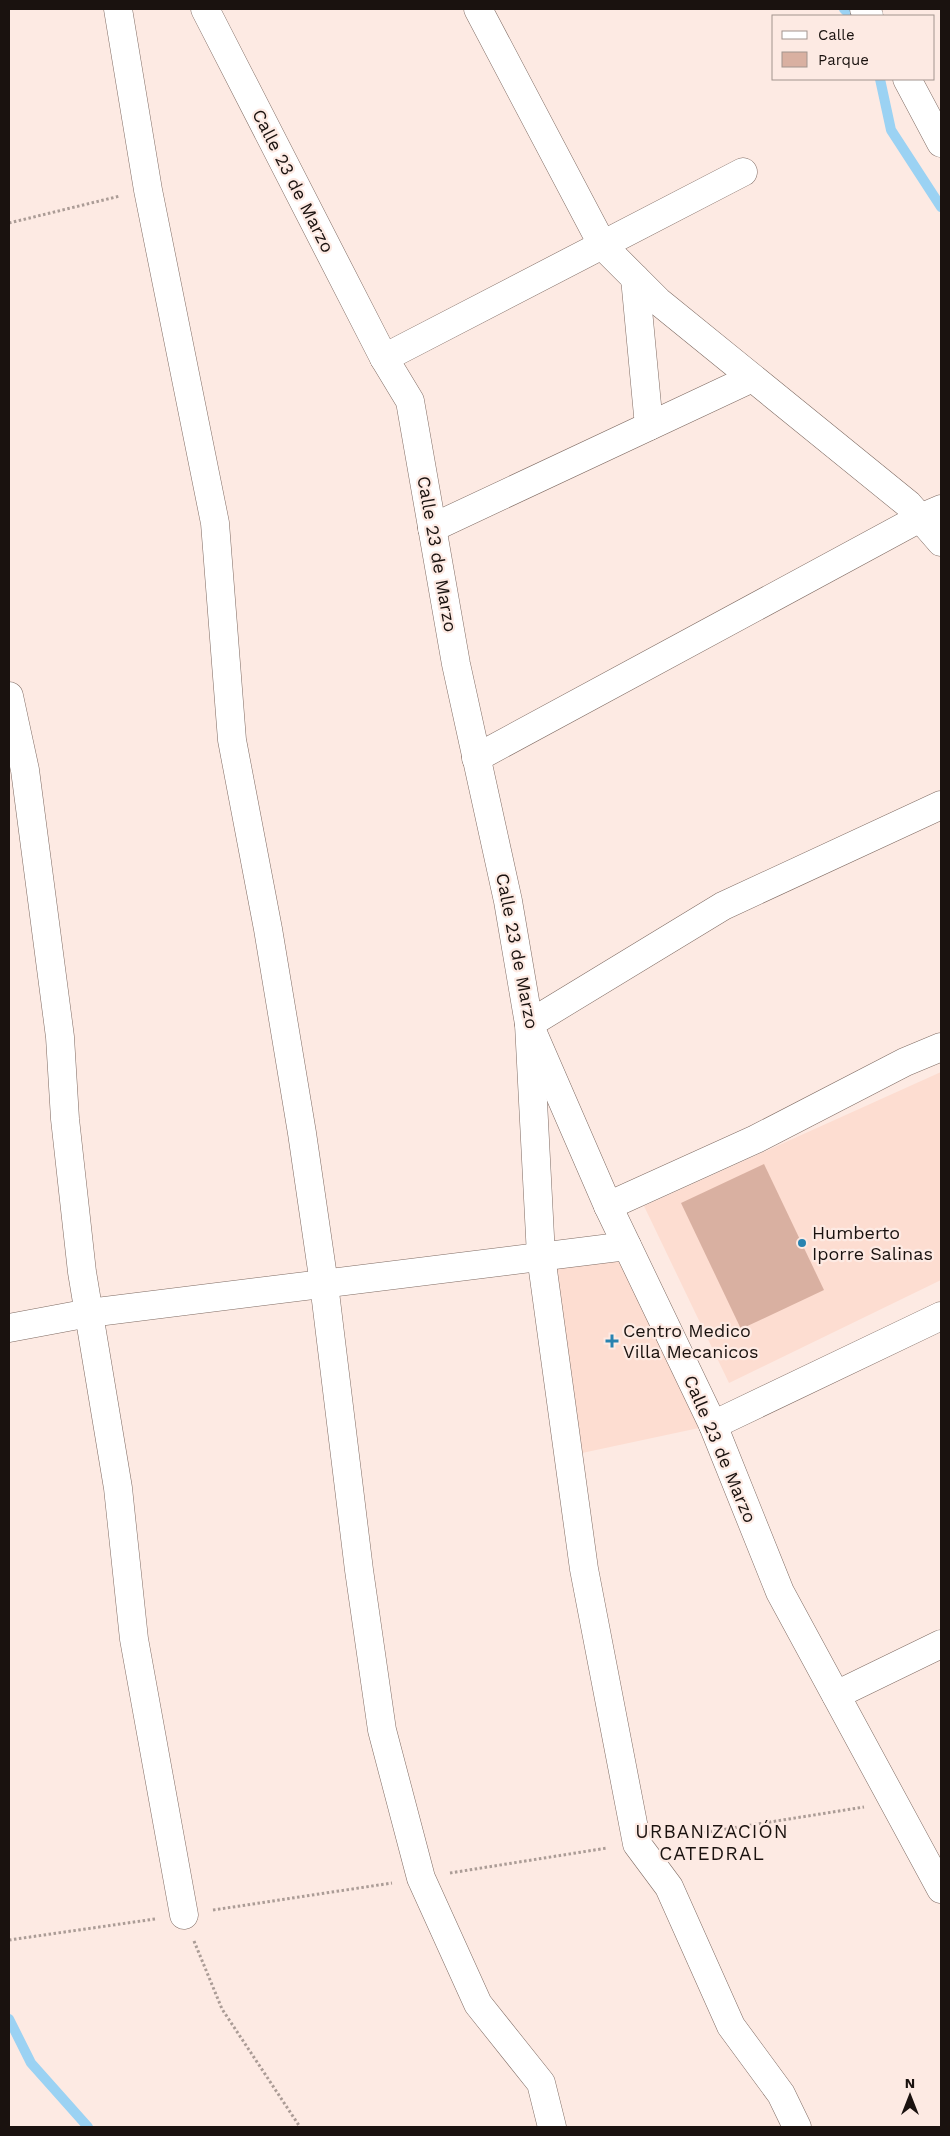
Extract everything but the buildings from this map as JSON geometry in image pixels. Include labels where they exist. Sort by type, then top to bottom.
[{"type":"street","points":[[118,9],[148,190],[215,523],[232,740],[276,975],[324,1284],[382,1730],[421,1878],[478,2004],[541,2083],[552,2127]]},
{"type":"street","name":"Calle 23 de Marzo","points":[[205,9],[384,358],[410,401],[456,664],[508,901],[529,1024],[608,1206],[713,1426],[780,1592],[941,1889]]},
{"type":"street","points":[[478,9],[603,246],[658,301],[752,378],[908,504],[931,514],[941,542]]},
{"type":"street","points":[[907,80],[941,143]]},
{"type":"street","points":[[384,358],[743,172]]},
{"type":"street","points":[[635,278],[649,426]]},
{"type":"street","points":[[432,528],[752,378]]},
{"type":"street","points":[[476,758],[931,514]]},
{"type":"street","points":[[9,696],[24,770],[60,1037],[65,1119],[82,1272],[118,1488],[134,1639],[184,1915]]},
{"type":"street","points":[[796,2127],[781,2094],[731,2026],[669,1887],[637,1844],[584,1569],[541,1256],[529,1024],[723,906],[941,805]]},
{"type":"street","points":[[608,1206],[756,1139],[905,1062],[941,1047]]},
{"type":"street","points":[[9,1328],[89,1314],[627,1246]]},
{"type":"street","points":[[713,1426],[941,1316]]},
{"type":"street","points":[[836,1695],[941,1644]]},
{"type":"path","points":[[9,223],[148,190]]},
{"type":"path","points":[[9,1940],[184,1915],[894,1802]]},
{"type":"path","points":[[184,1915],[222,2009],[300,2127]]},
{"type":"shaded area","name":"Humberto Iporre Salinas","points":[[941,1072],[941,1280],[729,1383],[644,1206]]},
{"type":"shaded area","name":"Centro Medico Villa Mecanicos","points":[[627,1246],[713,1425],[568,1456],[541,1256]]},
{"type":"green space","points":[[764,1164],[824,1290],[741,1329],[681,1203]]},
{"type":"waterway","points":[[844,9],[850,15]]},
{"type":"waterway","points":[[880,80],[891,130],[941,207]]},
{"type":"waterway","points":[[9,2019],[31,2063],[88,2127]]},
{"type":"place","name":"Humberto Iporre Salinas","points":[[802,1243]]},
{"type":"place","name":"Centro Medico Villa Mecanicos","points":[[612,1341]]},
{"type":"district","name":"URBANIZACIÓN CATEDRAL","points":[[712,1842]]}]
